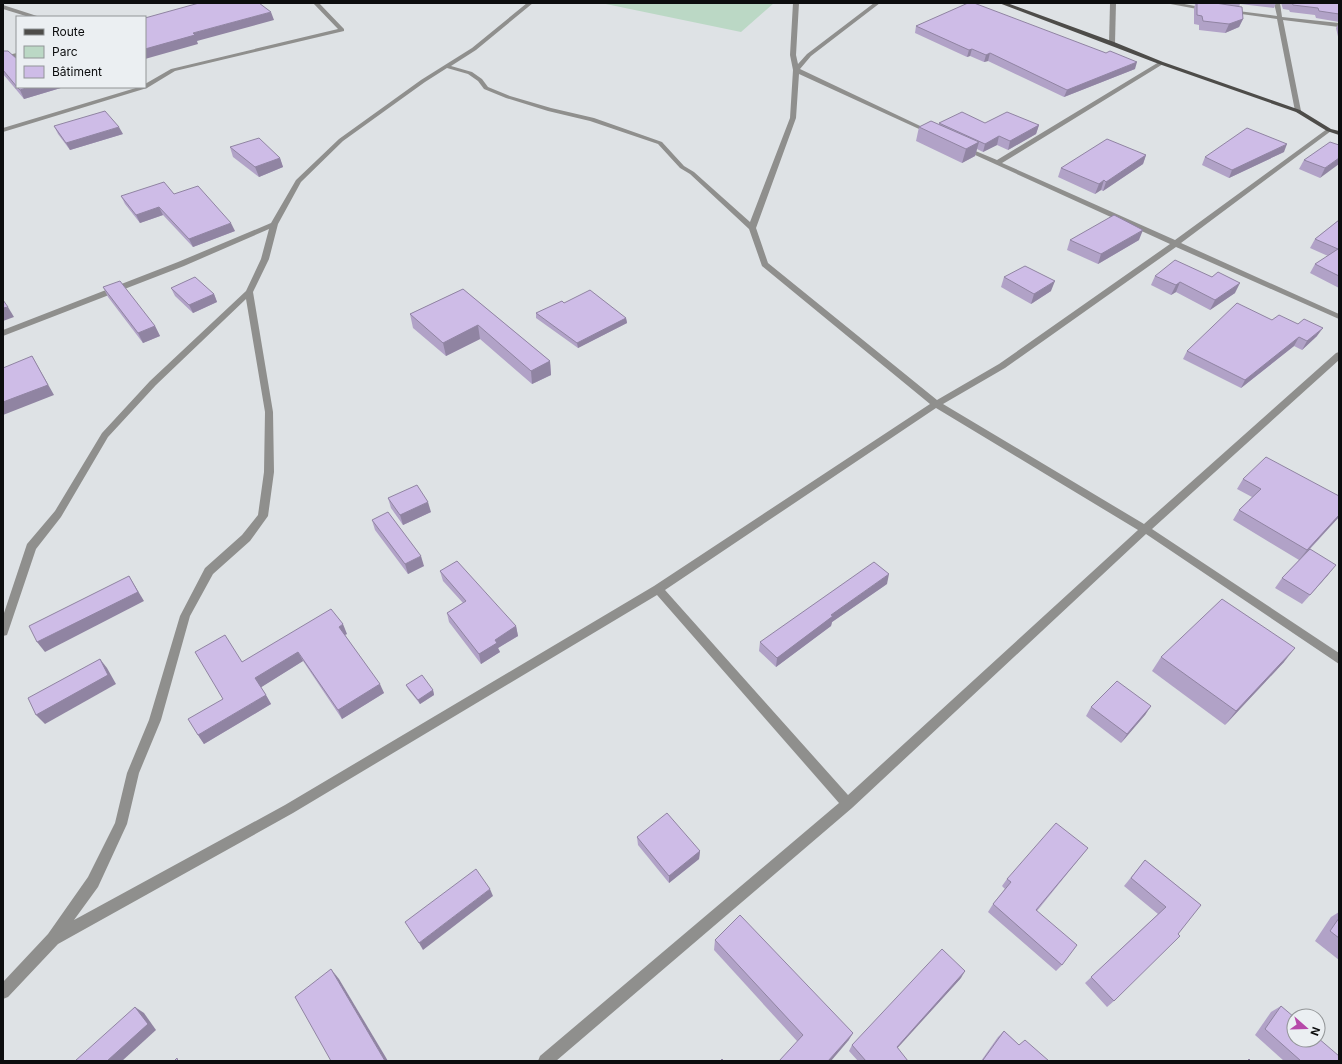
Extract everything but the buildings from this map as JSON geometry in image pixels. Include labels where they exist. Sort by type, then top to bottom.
[{"type":"main road","points":[[1002,3],[1112,43],[1161,63],[1298,111],[1334,132]]},
{"type":"street","points":[[146,86],[173,70],[342,30],[316,3]]},
{"type":"street","points":[[3,632],[31,547],[58,514],[104,435],[153,383],[249,292],[265,259],[274,224],[298,181],[341,140],[446,66],[474,49],[530,3]]},
{"type":"street","points":[[752,228],[793,118],[796,70],[793,55],[796,3]]},
{"type":"street","points":[[796,70],[809,55],[877,3]]},
{"type":"street","points":[[1112,3],[1112,43]]},
{"type":"street","points":[[1168,3],[1213,9]]},
{"type":"street","points":[[1277,3],[1298,111]]},
{"type":"street","points":[[3,7],[32,16]]},
{"type":"street","points":[[1220,10],[1280,19],[1339,24]]},
{"type":"street","points":[[3,58],[16,55]]},
{"type":"street","points":[[997,163],[1161,63]]},
{"type":"street","points":[[446,66],[470,73],[480,80],[486,88],[503,95],[550,110],[592,120],[660,143],[682,167],[692,173],[752,228],[765,264],[936,404],[1145,529],[1339,660]]},
{"type":"street","points":[[796,70],[939,136]]},
{"type":"street","points":[[3,130],[142,88]]},
{"type":"street","points":[[53,939],[289,808],[658,589],[936,404],[1002,366],[1334,132]]},
{"type":"street","points":[[961,146],[1339,317]]},
{"type":"street","points":[[3,333],[181,264],[274,224]]},
{"type":"street","points":[[3,992],[53,939],[93,882],[120,824],[134,774],[154,720],[185,616],[209,571],[246,538],[263,516],[269,472],[268,412],[249,292]]},
{"type":"street","points":[[545,1061],[848,804],[1145,529],[1339,355]]},
{"type":"street","points":[[658,589],[848,804]]},
{"type":"green space","points":[[601,3],[774,3],[741,32]]}]
